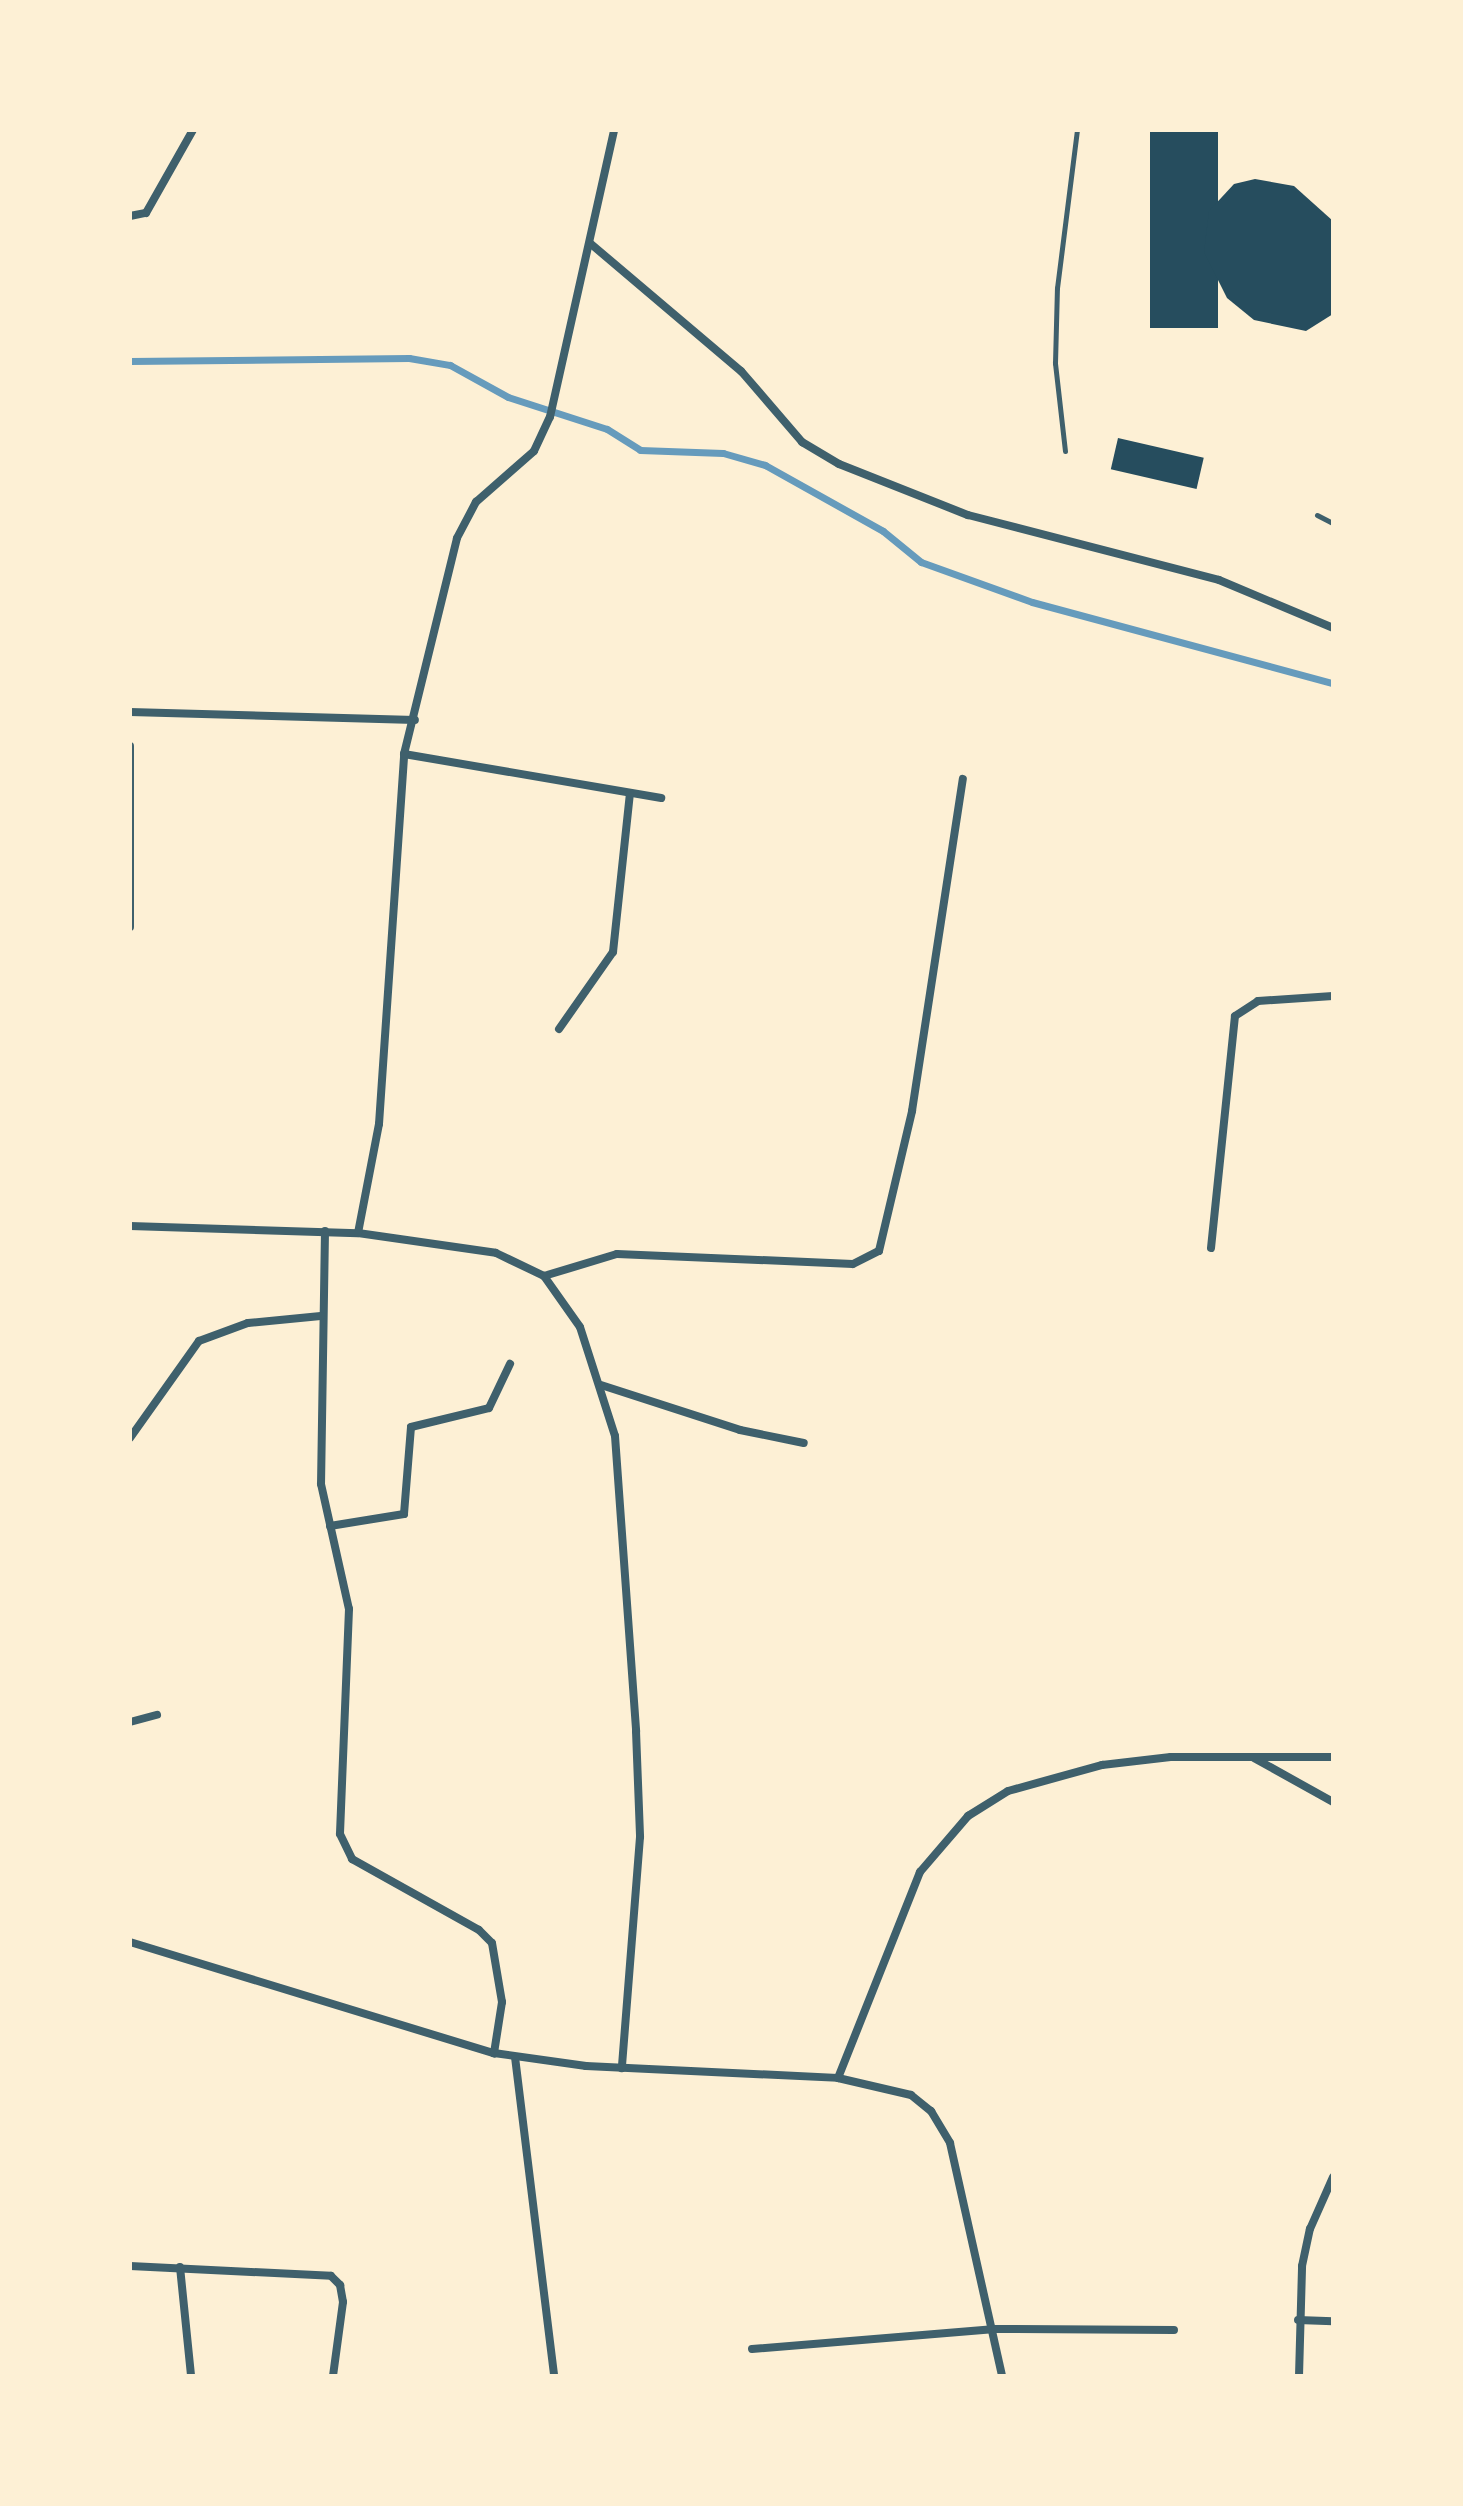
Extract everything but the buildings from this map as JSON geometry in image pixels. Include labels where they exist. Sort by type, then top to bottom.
[{"type":"street","points":[[130,216],[146,213],[193,130]]},
{"type":"street","points":[[358,1233],[379,1124],[404,754],[415,720],[457,538],[476,502],[534,451],[550,417],[614,130]]},
{"type":"street","points":[[591,244],[741,371],[802,442],[839,464],[968,515],[1219,580],[1333,628]]},
{"type":"street","points":[[130,712],[415,720]]},
{"type":"street","points":[[130,746],[130,927]]},
{"type":"street","points":[[404,754],[661,798]]},
{"type":"street","points":[[544,1276],[617,1254],[853,1264],[879,1251],[912,1111],[963,779]]},
{"type":"street","points":[[559,1029],[613,952],[630,793]]},
{"type":"street","points":[[1211,1248],[1235,1016],[1258,1001],[1333,996]]},
{"type":"street","points":[[130,1214],[130,1226],[358,1233],[496,1253],[544,1276],[580,1327],[615,1436],[637,1746],[640,1837],[622,2068]]},
{"type":"street","points":[[325,1231],[321,1316],[321,1484],[349,1609],[342,1843],[352,1859],[479,1930],[492,1943],[502,2002],[494,2053]]},
{"type":"street","points":[[130,1438],[199,1341],[248,1323],[321,1316]]},
{"type":"street","points":[[330,1526],[404,1514],[411,1427],[489,1408],[510,1364]]},
{"type":"street","points":[[601,1385],[740,1430],[804,1443]]},
{"type":"street","points":[[130,1722],[157,1715]]},
{"type":"street","points":[[838,2078],[920,1872],[968,1816],[1008,1791],[1050,1775],[1171,1757],[1333,1757]]},
{"type":"street","points":[[1253,1758],[1333,1802]]},
{"type":"street","points":[[130,1942],[494,2053],[622,2068],[838,2078],[911,2095],[931,2111],[950,2143],[995,2329],[1002,2376]]},
{"type":"street","points":[[515,2057],[554,2376]]},
{"type":"street","points":[[1299,2376],[1298,2320],[1310,2229],[1333,2177]]},
{"type":"street","points":[[130,2266],[331,2276],[340,2285],[343,2302],[333,2376]]},
{"type":"street","points":[[180,2267],[191,2376]]},
{"type":"street","points":[[1298,2320],[1333,2321]]},
{"type":"street","points":[[752,2349],[995,2329],[1174,2330]]},
{"type":"lane","points":[[1065,451],[1055,363],[1057,288],[1077,130]]},
{"type":"lane","points":[[1317,515],[1333,523]]},
{"type":"waterway","points":[[130,361],[409,358],[450,365],[508,397],[607,429],[640,450],[723,453],[765,465],[883,531],[921,562],[1032,602],[1333,683]]}]
